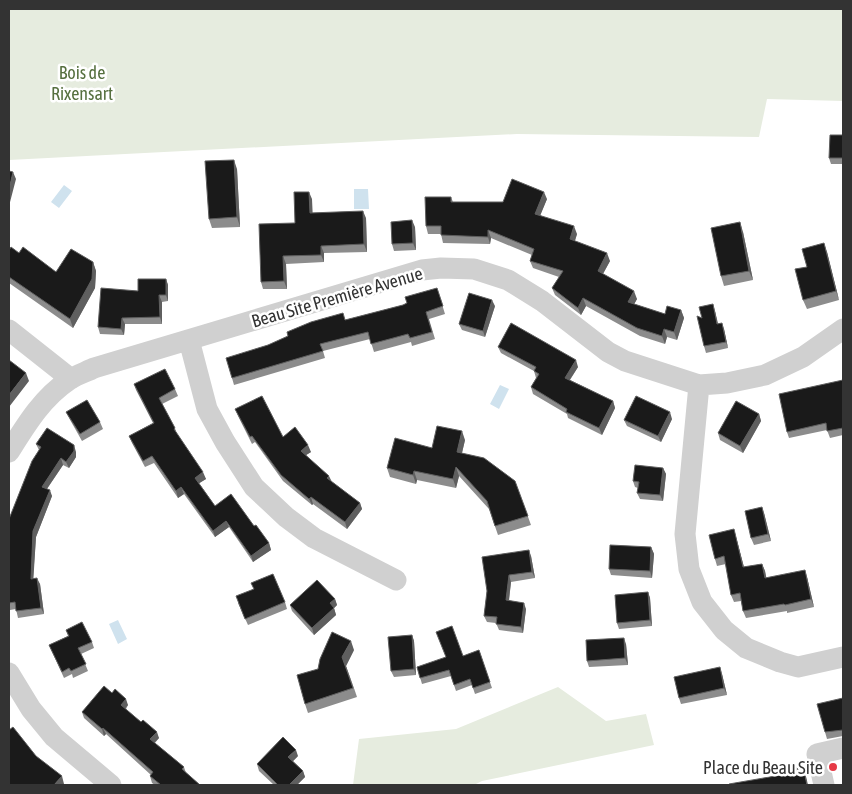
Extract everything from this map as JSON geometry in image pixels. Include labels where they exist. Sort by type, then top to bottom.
[{"type":"street","name":"Beau Site Première Avenue","points":[[9,452],[33,414],[52,393],[70,379],[119,360],[422,270],[441,268],[474,269],[508,280],[542,301],[608,352],[625,361],[699,385],[727,383],[765,375],[802,357],[843,329]]},
{"type":"street","points":[[9,330],[70,379]]},
{"type":"street","points":[[189,340],[207,409],[254,488],[286,517],[314,538],[396,580]]},
{"type":"street","points":[[699,385],[685,534],[689,569],[702,602],[724,630],[746,648],[780,662],[798,667],[843,658]]},
{"type":"street","points":[[9,673],[31,709],[54,737],[106,784]]},
{"type":"street","points":[[824,785],[817,754],[843,748]]},
{"type":"green space","name":"Bois de Rixensart","points":[[9,9],[843,9],[843,101],[767,99],[759,137],[517,134],[9,160]]},
{"type":"green space","points":[[558,687],[606,721],[646,714],[654,745],[482,781],[474,785],[353,785],[359,739],[456,729]]},
{"type":"water","points":[[64,185],[72,191],[59,208],[51,202]]},
{"type":"water","points":[[354,189],[368,189],[369,209],[354,209]]},
{"type":"water","points":[[500,385],[509,389],[499,409],[490,404]]},
{"type":"water","points":[[118,620],[127,639],[118,644],[109,624]]},
{"type":"building","points":[[830,135],[843,135],[843,158],[829,158]]},
{"type":"building","points":[[234,160],[237,217],[209,219],[205,161]]},
{"type":"building","points":[[9,171],[13,172],[9,190]]},
{"type":"building","points":[[512,179],[544,192],[535,214],[574,226],[570,239],[607,253],[598,271],[634,291],[628,302],[665,314],[667,306],[681,310],[674,332],[664,329],[662,336],[637,328],[583,298],[578,308],[552,288],[563,271],[530,261],[534,249],[488,230],[488,237],[441,235],[441,226],[426,226],[425,197],[451,197],[451,202],[503,202]]},
{"type":"building","points":[[294,192],[309,192],[310,213],[363,211],[364,244],[321,246],[321,255],[283,256],[284,281],[261,282],[259,224],[295,223]]},
{"type":"building","points":[[412,220],[413,243],[392,244],[391,222]]},
{"type":"building","points":[[740,222],[749,271],[721,276],[711,228]]},
{"type":"building","points":[[824,243],[836,291],[803,300],[795,269],[807,267],[802,249]]},
{"type":"building","points":[[11,247],[19,253],[23,247],[56,272],[71,249],[93,262],[92,279],[70,319],[9,277],[9,250]]},
{"type":"building","points":[[138,279],[166,279],[166,295],[159,295],[160,317],[122,318],[121,329],[98,327],[101,288],[138,291]]},
{"type":"building","points":[[437,288],[443,306],[426,312],[432,332],[410,338],[408,334],[371,344],[368,332],[320,344],[323,351],[232,378],[226,358],[268,345],[288,336],[287,332],[311,322],[343,313],[345,320],[403,305],[407,303],[405,297]]},
{"type":"building","points":[[469,293],[492,300],[483,331],[459,324]]},
{"type":"building","points":[[713,304],[717,324],[722,323],[726,342],[704,346],[697,316],[702,318],[699,307]]},
{"type":"building","points":[[511,323],[576,360],[565,378],[613,401],[599,428],[566,412],[567,409],[531,387],[539,374],[534,371],[536,367],[498,347]]},
{"type":"building","points":[[9,360],[26,373],[9,395]]},
{"type":"building","points":[[165,369],[175,389],[159,398],[174,429],[203,472],[195,478],[215,506],[231,494],[269,543],[251,556],[226,521],[213,531],[181,487],[176,491],[152,456],[143,461],[129,436],[154,423],[134,384]]},
{"type":"building","points":[[843,380],[843,428],[827,431],[826,423],[787,432],[779,394]]},
{"type":"building","points":[[262,396],[283,437],[295,427],[308,445],[301,451],[329,476],[327,478],[360,503],[345,522],[311,497],[309,499],[281,475],[252,436],[250,437],[235,409]]},
{"type":"building","points":[[636,396],[670,412],[658,436],[624,420]]},
{"type":"building","points":[[87,400],[100,422],[80,434],[66,412]]},
{"type":"building","points":[[736,401],[759,414],[740,446],[718,433]]},
{"type":"building","points":[[437,426],[462,431],[457,452],[484,458],[515,481],[528,516],[495,526],[487,501],[456,467],[453,479],[414,471],[413,475],[387,468],[395,438],[432,448]]},
{"type":"building","points":[[47,428],[74,445],[74,451],[66,462],[61,458],[42,487],[50,490],[33,531],[31,579],[37,578],[41,608],[16,611],[15,602],[9,603],[9,519],[32,461],[41,447],[36,444]]},
{"type":"building","points":[[635,465],[663,468],[660,495],[637,493],[639,482],[633,481]]},
{"type":"building","points":[[762,507],[768,534],[751,538],[745,511]]},
{"type":"building","points":[[734,529],[743,567],[762,564],[765,578],[805,570],[811,599],[743,611],[740,593],[731,595],[724,556],[715,559],[709,535]]},
{"type":"building","points":[[610,545],[651,547],[650,571],[609,569]]},
{"type":"building","points":[[529,550],[532,572],[509,575],[506,600],[524,603],[521,627],[496,624],[497,617],[484,616],[487,591],[482,557]]},
{"type":"building","points":[[273,574],[285,602],[245,619],[236,596],[254,589],[251,583]]},
{"type":"building","points":[[317,580],[335,599],[330,603],[334,608],[312,628],[290,605]]},
{"type":"building","points":[[648,592],[650,620],[617,623],[615,595]]},
{"type":"building","points":[[82,622],[92,642],[78,648],[86,664],[71,671],[69,668],[62,672],[49,645],[69,636],[66,630]]},
{"type":"building","points":[[452,626],[463,656],[479,650],[490,682],[473,688],[470,679],[454,685],[449,670],[420,678],[417,667],[446,657],[436,632]]},
{"type":"building","points":[[332,632],[351,641],[342,657],[353,688],[305,704],[297,675],[318,669],[320,659]]},
{"type":"building","points":[[412,635],[414,669],[391,671],[388,637]]},
{"type":"building","points":[[624,638],[625,658],[587,661],[586,640]]},
{"type":"building","points":[[720,667],[724,688],[679,698],[674,677]]},
{"type":"building","points":[[104,686],[112,693],[115,689],[126,699],[121,705],[141,722],[143,720],[157,732],[150,739],[184,767],[182,769],[200,785],[161,785],[150,776],[153,772],[82,712]]},
{"type":"building","points":[[843,698],[843,730],[825,732],[817,704]]},
{"type":"building","points":[[13,727],[36,756],[62,776],[54,785],[9,785],[9,730]]},
{"type":"building","points":[[283,737],[296,750],[288,757],[303,771],[289,785],[278,785],[257,764]]},
{"type":"building","points":[[803,766],[807,785],[729,785],[781,775],[780,770]]},
{"type":"place","name":"Place du Beau Site","points":[[833,767]]}]
